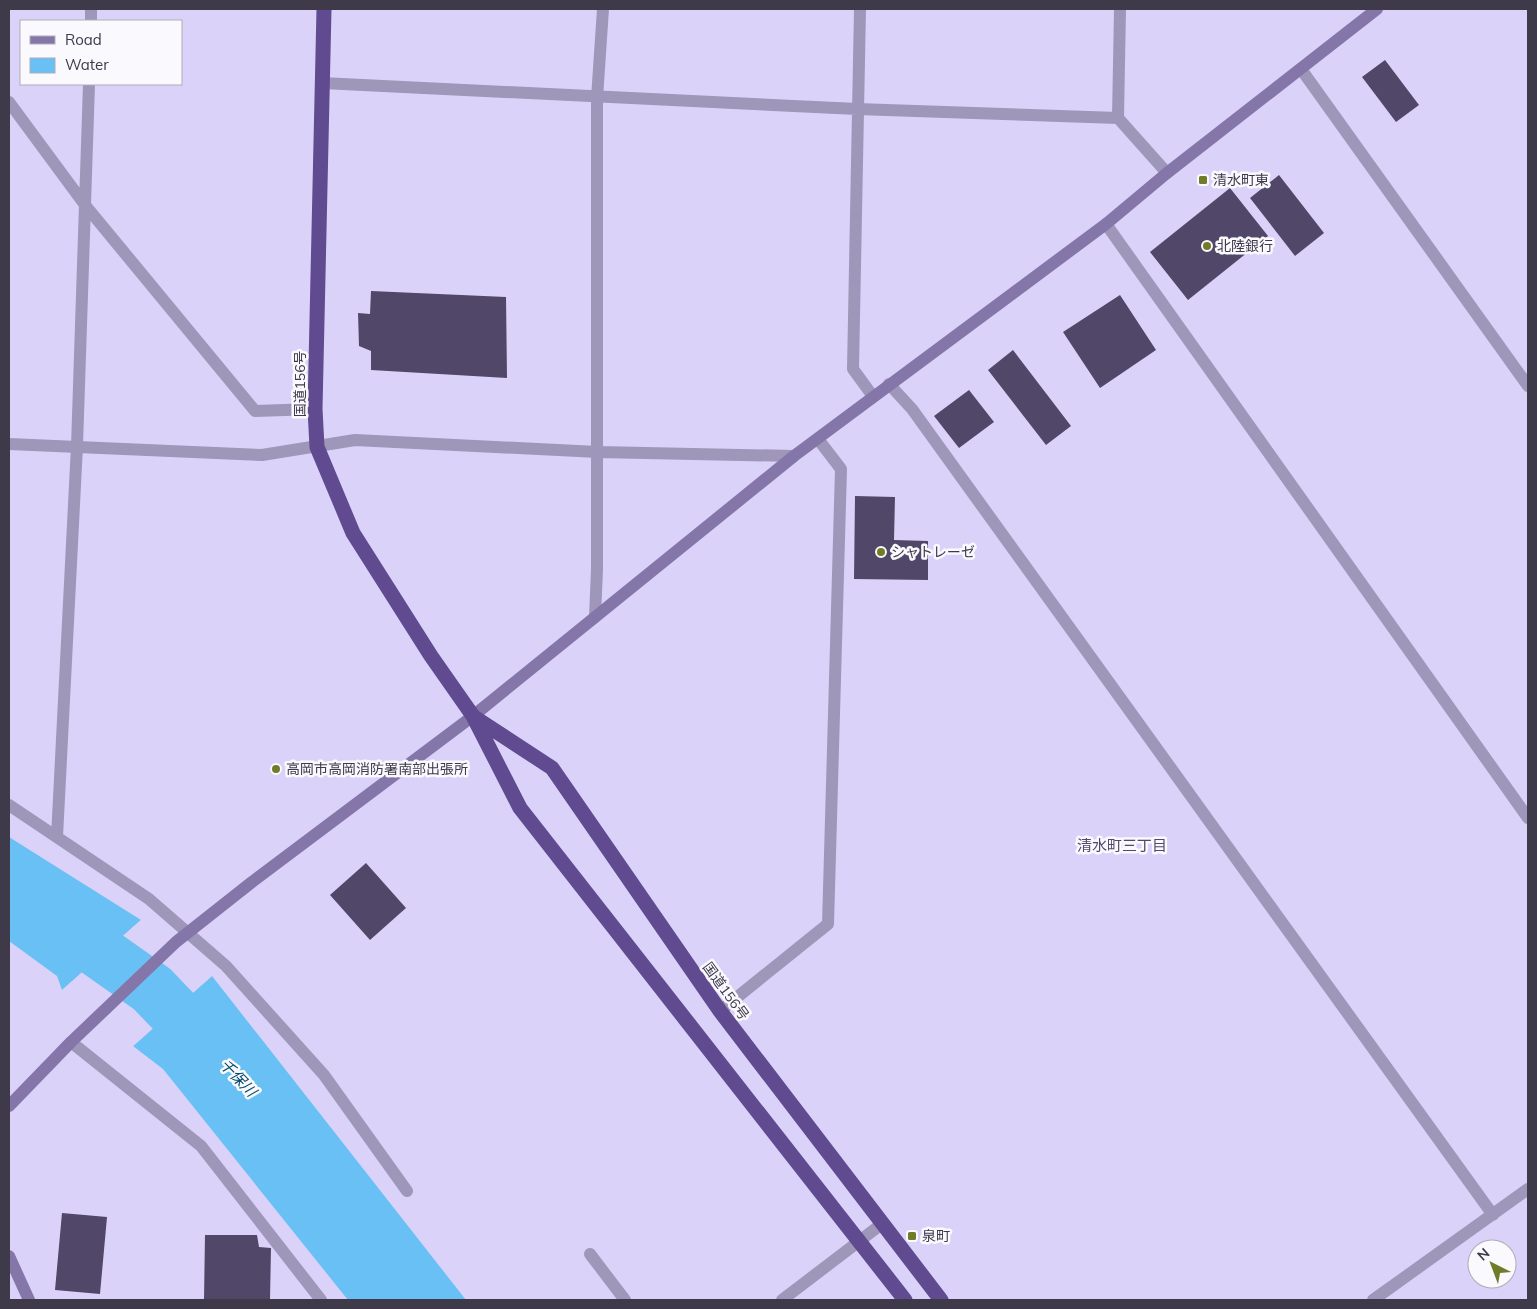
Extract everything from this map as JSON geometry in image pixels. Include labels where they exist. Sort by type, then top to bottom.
[{"type":"highway","name":"国道156号","points":[[324,9],[315,410],[317,447],[353,533],[431,656],[473,716],[520,808],[905,1300]]},
{"type":"highway","name":"国道156号","points":[[473,716],[552,768],[720,1011],[941,1300]]},
{"type":"street","points":[[595,617],[598,452],[598,98],[602,9]]},
{"type":"street","points":[[860,9],[853,369],[872,396]]},
{"type":"street","points":[[1120,9],[1118,118],[1167,173]]},
{"type":"street","points":[[9,1106],[71,1042],[89,1027],[176,942],[366,795],[473,716],[794,456],[872,396],[1106,224],[1167,173],[1301,69],[1373,10]]},
{"type":"street","points":[[1301,69],[1528,386]]},
{"type":"street","points":[[322,84],[598,98],[1118,118]]},
{"type":"street","points":[[57,837],[77,446],[89,85]]},
{"type":"street","points":[[9,102],[86,205],[256,411],[315,410]]},
{"type":"street","points":[[1106,224],[1528,818]]},
{"type":"street","points":[[889,384],[918,417],[1493,1215]]},
{"type":"street","points":[[720,1011],[828,924],[841,469],[818,439]]},
{"type":"street","points":[[9,444],[262,455],[355,440],[598,452],[794,456]]},
{"type":"street","points":[[9,805],[150,899],[226,966],[324,1075],[407,1191]]},
{"type":"street","points":[[71,1042],[201,1146],[321,1300]]},
{"type":"street","points":[[1373,1300],[1528,1189]]},
{"type":"street","points":[[782,1300],[861,1242],[883,1223]]},
{"type":"street","points":[[590,1254],[625,1300]]},
{"type":"street","points":[[9,1256],[29,1300]]},
{"type":"water","points":[[9,837],[141,920],[62,990],[57,976],[9,941]]},
{"type":"water","points":[[212,976],[466,1300],[348,1300],[163,1069],[133,1046]]},
{"type":"pier","points":[[143,918],[143,922],[64,992],[60,992]]},
{"type":"pier","points":[[211,974],[214,974],[131,1048],[131,1044]]},
{"type":"building","points":[[1385,60],[1419,105],[1396,122],[1362,77]]},
{"type":"building","points":[[1279,175],[1324,233],[1295,256],[1250,198]]},
{"type":"building","points":[[1230,188],[1268,236],[1188,300],[1150,252]]},
{"type":"building","points":[[371,291],[506,297],[507,378],[371,370],[371,351],[359,346],[358,313],[370,314]]},
{"type":"building","points":[[1120,295],[1156,350],[1100,388],[1063,332]]},
{"type":"building","points":[[1013,350],[1071,426],[1046,445],[988,370]]},
{"type":"building","points":[[969,390],[994,422],[959,448],[934,416]]},
{"type":"building","points":[[855,496],[895,497],[894,540],[928,541],[928,580],[854,579]]},
{"type":"building","points":[[366,863],[406,908],[370,940],[330,895]]},
{"type":"building","points":[[62,1213],[107,1217],[100,1294],[55,1290]]},
{"type":"building","points":[[205,1235],[257,1235],[259,1247],[271,1248],[270,1300],[204,1300]]},
{"type":"waterway","name":"千保川","points":[[9,888],[152,989],[225,1065]]},
{"type":"place","name":"清水町東","points":[[1203,180]]},
{"type":"place","name":"北陸銀行","points":[[1207,246]]},
{"type":"place","name":"シャトレーゼ","points":[[881,552]]},
{"type":"place","name":"高岡市高岡消防署南部出張所","points":[[276,769]]},
{"type":"place","name":"泉町","points":[[912,1236]]},
{"type":"district","name":"清水町三丁目","points":[[1122,846]]}]
